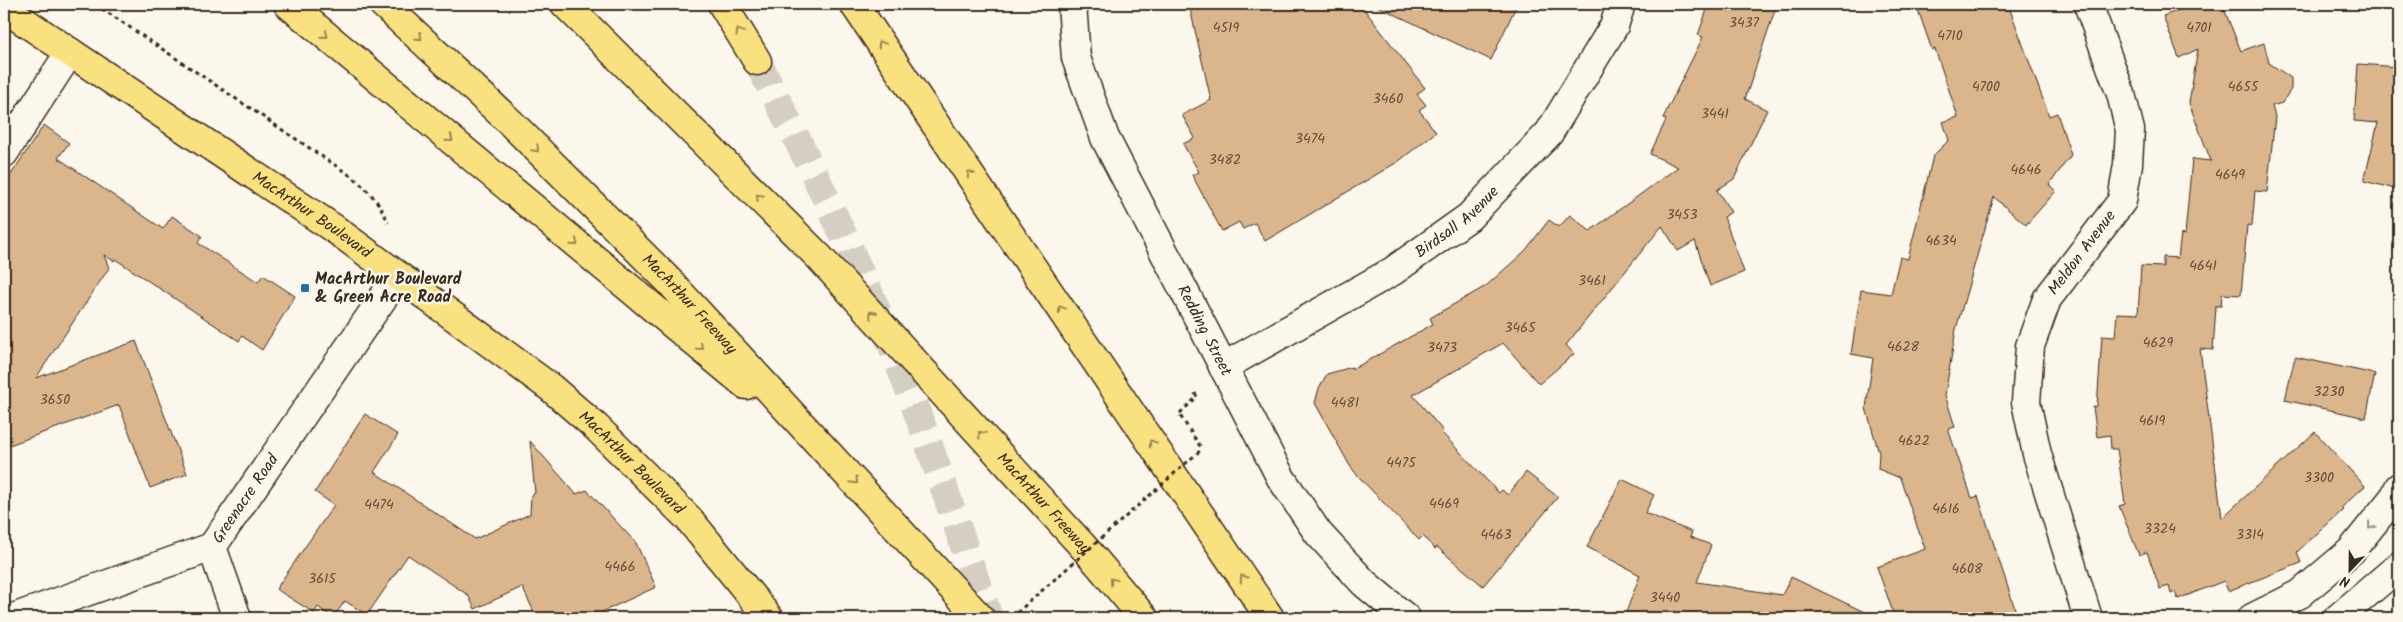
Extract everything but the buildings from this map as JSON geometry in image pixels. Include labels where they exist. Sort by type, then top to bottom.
[{"type":"main road","points":[[288,4],[834,458]]},
{"type":"main road","name":"MacArthur Freeway","points":[[383,4],[508,121],[662,274],[980,618]]},
{"type":"main road","name":"MacArthur Freeway","points":[[564,4],[819,257],[1016,472],[1144,618]]},
{"type":"main road","points":[[722,4],[756,60]]},
{"type":"main road","points":[[854,4],[1270,618]]},
{"type":"main road","name":"MacArthur Boulevard","points":[[4,8],[318,217],[513,359],[596,427],[688,518],[769,618]]},
{"type":"street","name":"Redding Street","points":[[1072,4],[1076,58],[1105,138],[1281,478],[1318,533],[1364,583],[1406,618]]},
{"type":"street","name":"Birdsall Avenue","points":[[1223,367],[1393,271],[1469,217],[1549,133],[1614,26],[1621,4]]},
{"type":"street","name":"Meldon Avenue","points":[[2088,4],[2121,94],[2130,130],[2128,164],[2122,201],[2047,299],[2030,346],[2026,402],[2037,454],[2088,618]]},
{"type":"street","points":[[4,153],[70,52]]},
{"type":"street","name":"Greenacre Road","points":[[13,618],[212,547],[398,276]]},
{"type":"street","points":[[2252,618],[2300,594],[2351,551],[2395,496],[2399,487]]},
{"type":"street","points":[[212,547],[237,618]]},
{"type":"street","points":[[2338,618],[2399,566]]},
{"type":"path","points":[[94,4],[368,189],[383,209],[391,230],[398,276]]},
{"type":"path","points":[[1011,618],[1202,449],[1179,414],[1197,397]]},
{"type":"tunnel","points":[[757,61],[827,201],[891,344],[989,618]]},
{"type":"place","name":"MacArthur Boulevard & Green Acre Road","points":[[305,288]]}]
